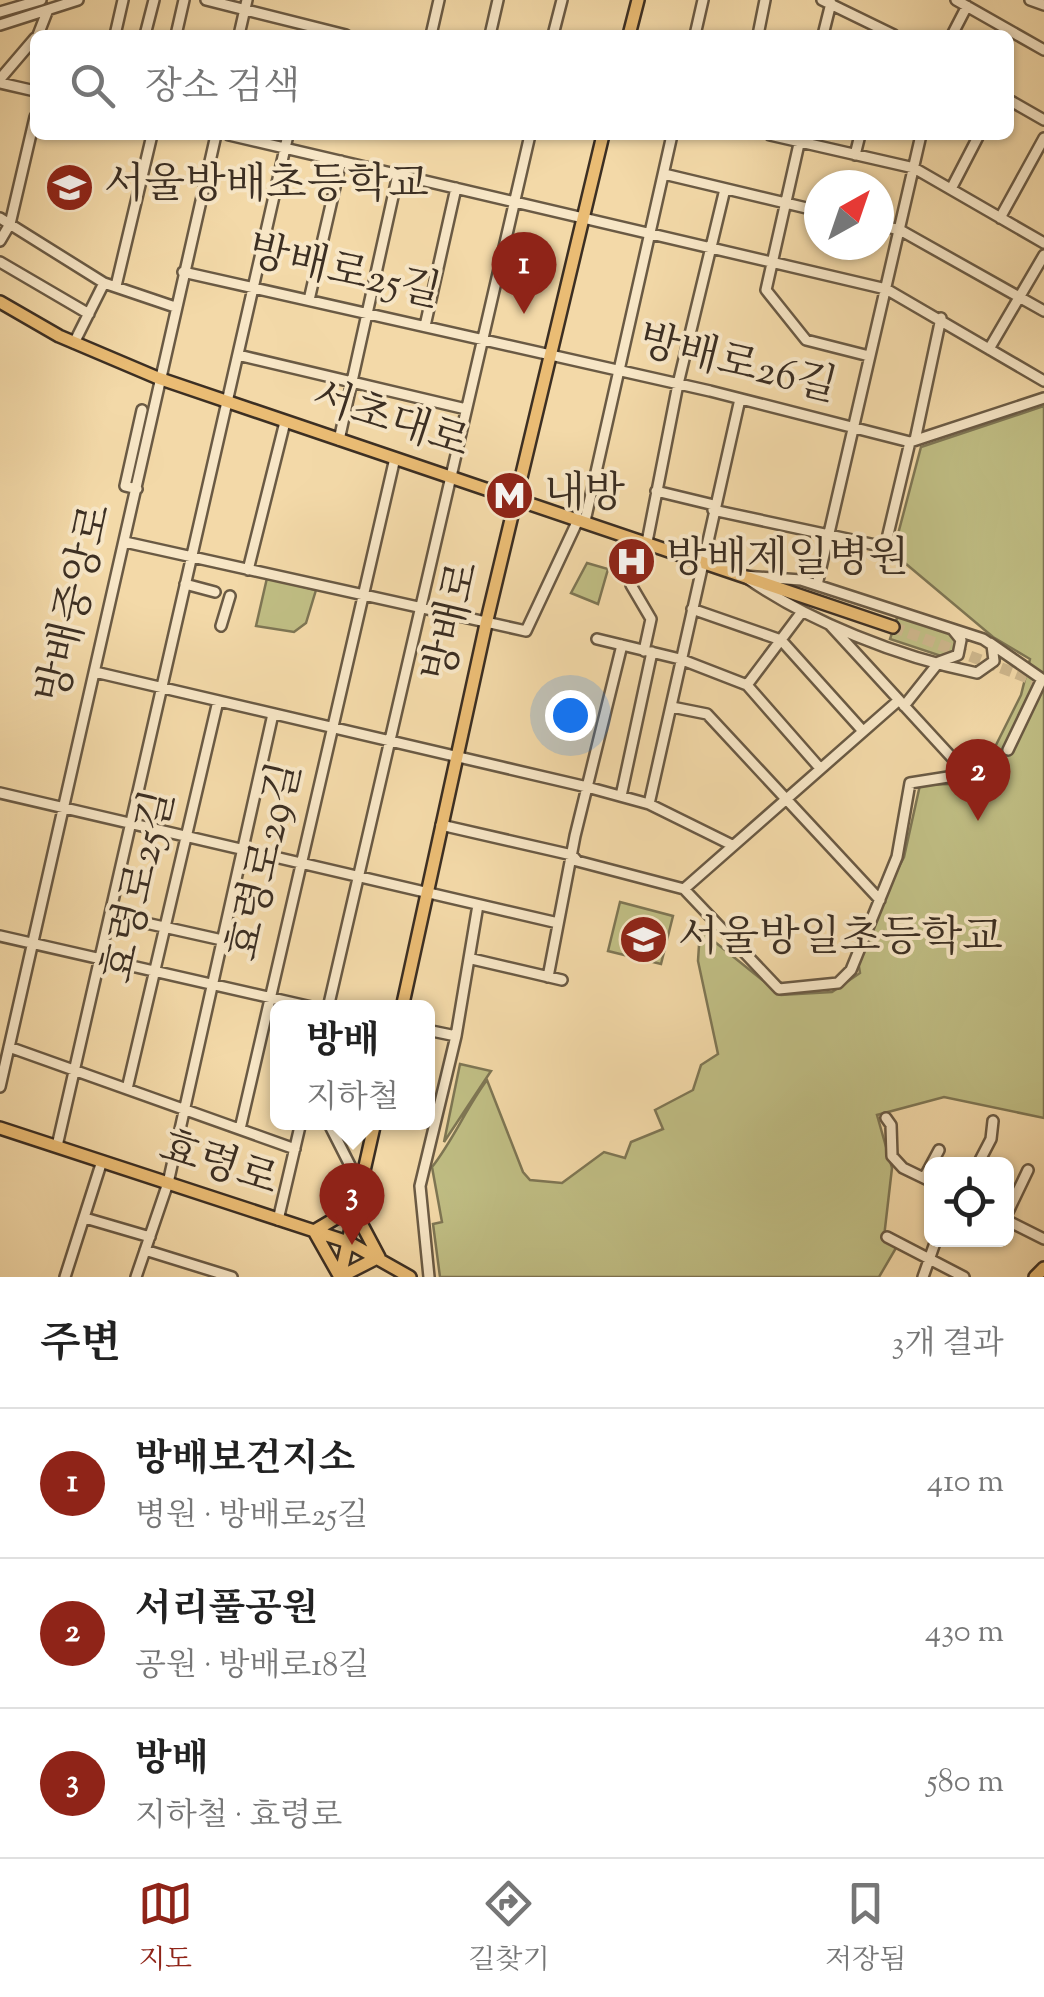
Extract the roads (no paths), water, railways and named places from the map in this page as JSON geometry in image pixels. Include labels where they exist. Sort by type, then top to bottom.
[{"type":"main road","points":[[630,30],[638,0]]},
{"type":"main road","name":"방배로","points":[[404,1000],[486,624],[602,140]]},
{"type":"main road","name":"서초대로","points":[[0,302],[74,344],[158,378],[894,628]]},
{"type":"main road","name":"효령로","points":[[0,1128],[348,1242],[410,1277]]},
{"type":"main road","points":[[340,1277],[372,1130]]},
{"type":"main road","points":[[340,1277],[314,1232],[354,1208]]},
{"type":"main road","points":[[340,1277],[380,1257],[354,1208]]},
{"type":"main road","points":[[1034,1277],[1044,1268]]},
{"type":"street","points":[[0,12],[40,0]]},
{"type":"street","points":[[0,24],[78,0]]},
{"type":"street","points":[[116,30],[123,0]]},
{"type":"street","points":[[146,30],[154,0]]},
{"type":"street","points":[[177,30],[184,0]]},
{"type":"street","points":[[206,0],[246,6],[309,30]]},
{"type":"street","points":[[431,30],[439,0]]},
{"type":"street","points":[[491,30],[498,0]]},
{"type":"street","points":[[554,30],[562,0]]},
{"type":"street","points":[[696,30],[703,0]]},
{"type":"street","points":[[759,30],[765,0]]},
{"type":"street","points":[[956,0],[1009,30]]},
{"type":"street","points":[[1030,0],[1044,5]]},
{"type":"street","points":[[824,30],[827,2],[881,30]]},
{"type":"street","points":[[955,30],[967,6]]},
{"type":"street","points":[[39,30],[47,12]]},
{"type":"street","points":[[1014,33],[1044,50]]},
{"type":"street","points":[[30,44],[0,81],[30,90]]},
{"type":"street","points":[[1014,103],[1044,120]]},
{"type":"street","points":[[0,241],[10,224],[30,138]]},
{"type":"street","points":[[1000,218],[1044,138]]},
{"type":"street","points":[[116,286],[151,140]]},
{"type":"street","name":"방배중앙로","points":[[0,1087],[215,140]]},
{"type":"street","points":[[251,140],[886,289],[1044,381]]},
{"type":"street","points":[[57,1146],[287,140]]},
{"type":"street","points":[[330,1000],[529,140]]},
{"type":"street","points":[[125,542],[526,632],[582,520],[671,140]]},
{"type":"street","points":[[800,140],[766,290],[806,340],[869,356]]},
{"type":"street","points":[[808,140],[914,168],[1044,243]]},
{"type":"street","points":[[855,154],[859,140]]},
{"type":"street","points":[[816,585],[920,140]]},
{"type":"street","points":[[951,190],[976,140]]},
{"type":"street","points":[[309,300],[341,161]]},
{"type":"street","points":[[338,440],[398,174]]},
{"type":"street","points":[[664,174],[804,208]]},
{"type":"street","points":[[425,326],[456,188]]},
{"type":"street","points":[[621,796],[651,618],[631,585],[648,542],[678,384],[725,189]]},
{"type":"street","points":[[0,218],[104,282],[175,308]]},
{"type":"street","points":[[894,229],[1044,311]]},
{"type":"street","points":[[989,349],[1044,254]]},
{"type":"street","points":[[0,262],[89,314]]},
{"type":"street","name":"방배로25길","points":[[184,272],[549,354]]},
{"type":"street","points":[[74,344],[104,282]]},
{"type":"street","points":[[656,491],[884,547],[941,318]]},
{"type":"street","name":"방배로26길","points":[[549,354],[913,441]]},
{"type":"street","points":[[238,355],[466,410]]},
{"type":"street","points":[[649,804],[740,398]]},
{"type":"street","points":[[913,441],[1044,398]]},
{"type":"street","points":[[137,489],[125,486],[142,410]]},
{"type":"street","points":[[248,570],[285,422]]},
{"type":"street","name":"효령로29길","points":[[240,1129],[360,596],[395,458]]},
{"type":"street","name":"서초대로","points":[[744,576],[816,585],[988,642],[994,661],[983,672],[938,662],[801,613],[744,576]]},
{"type":"street","points":[[186,584],[215,592]]},
{"type":"street","points":[[221,626],[230,596]]},
{"type":"street","points":[[692,610],[781,640],[862,730]]},
{"type":"street","points":[[748,685],[801,613]]},
{"type":"street","points":[[441,825],[572,855],[577,861],[684,889],[778,989],[838,983],[851,970],[897,858],[910,784],[967,774],[829,624]]},
{"type":"street","points":[[684,889],[862,730],[902,703],[938,662],[954,659],[961,650],[958,635],[949,629]]},
{"type":"street","points":[[597,639],[680,660],[748,685],[819,767]]},
{"type":"street","points":[[988,642],[1042,680],[1008,750]]},
{"type":"street","points":[[548,977],[587,787],[622,646]]},
{"type":"street","points":[[95,672],[621,796],[649,804],[732,845]]},
{"type":"street","name":"효령로25길","points":[[127,1089],[218,701]]},
{"type":"street","points":[[672,706],[707,714],[880,900]]},
{"type":"street","points":[[136,1277],[168,1183],[273,714]]},
{"type":"street","points":[[0,793],[558,922]]},
{"type":"street","points":[[435,1124],[472,959],[478,905]]},
{"type":"street","points":[[110,915],[222,940]]},
{"type":"street","points":[[0,936],[283,1000]]},
{"type":"street","points":[[472,959],[562,980]]},
{"type":"street","points":[[435,1032],[456,1036]]},
{"type":"street","points":[[10,1047],[295,1149]]},
{"type":"street","points":[[886,1118],[891,1125],[892,1156],[903,1168],[924,1178]]},
{"type":"street","points":[[982,1157],[991,1139],[993,1121]]},
{"type":"street","points":[[278,1220],[300,1130]]},
{"type":"street","points":[[332,1130],[360,1185]]},
{"type":"street","points":[[429,1277],[420,1186],[433,1130]]},
{"type":"street","points":[[936,1157],[939,1150]]},
{"type":"street","points":[[65,1277],[102,1161]]},
{"type":"street","points":[[1014,1201],[1028,1170]]},
{"type":"street","points":[[85,1218],[150,1237]]},
{"type":"street","points":[[1014,1222],[1044,1239]]},
{"type":"street","points":[[887,1237],[930,1254],[964,1277]]},
{"type":"street","points":[[923,1277],[933,1247]]},
{"type":"street","points":[[145,1250],[232,1277]]},
{"type":"tunnel","points":[[893,627],[1044,684]]},
{"type":"place","name":"서울방배초등학교","points":[[69,187]]},
{"type":"place","name":"방배보건지소","points":[[524,314]]},
{"type":"place","name":"내방","points":[[509,496]]},
{"type":"place","name":"방배제일병원","points":[[631,561]]},
{"type":"place","name":"서리풀공원","points":[[978,821]]},
{"type":"place","name":"서울방일초등학교","points":[[643,940]]},
{"type":"place","name":"방배","points":[[352,1245]]}]
